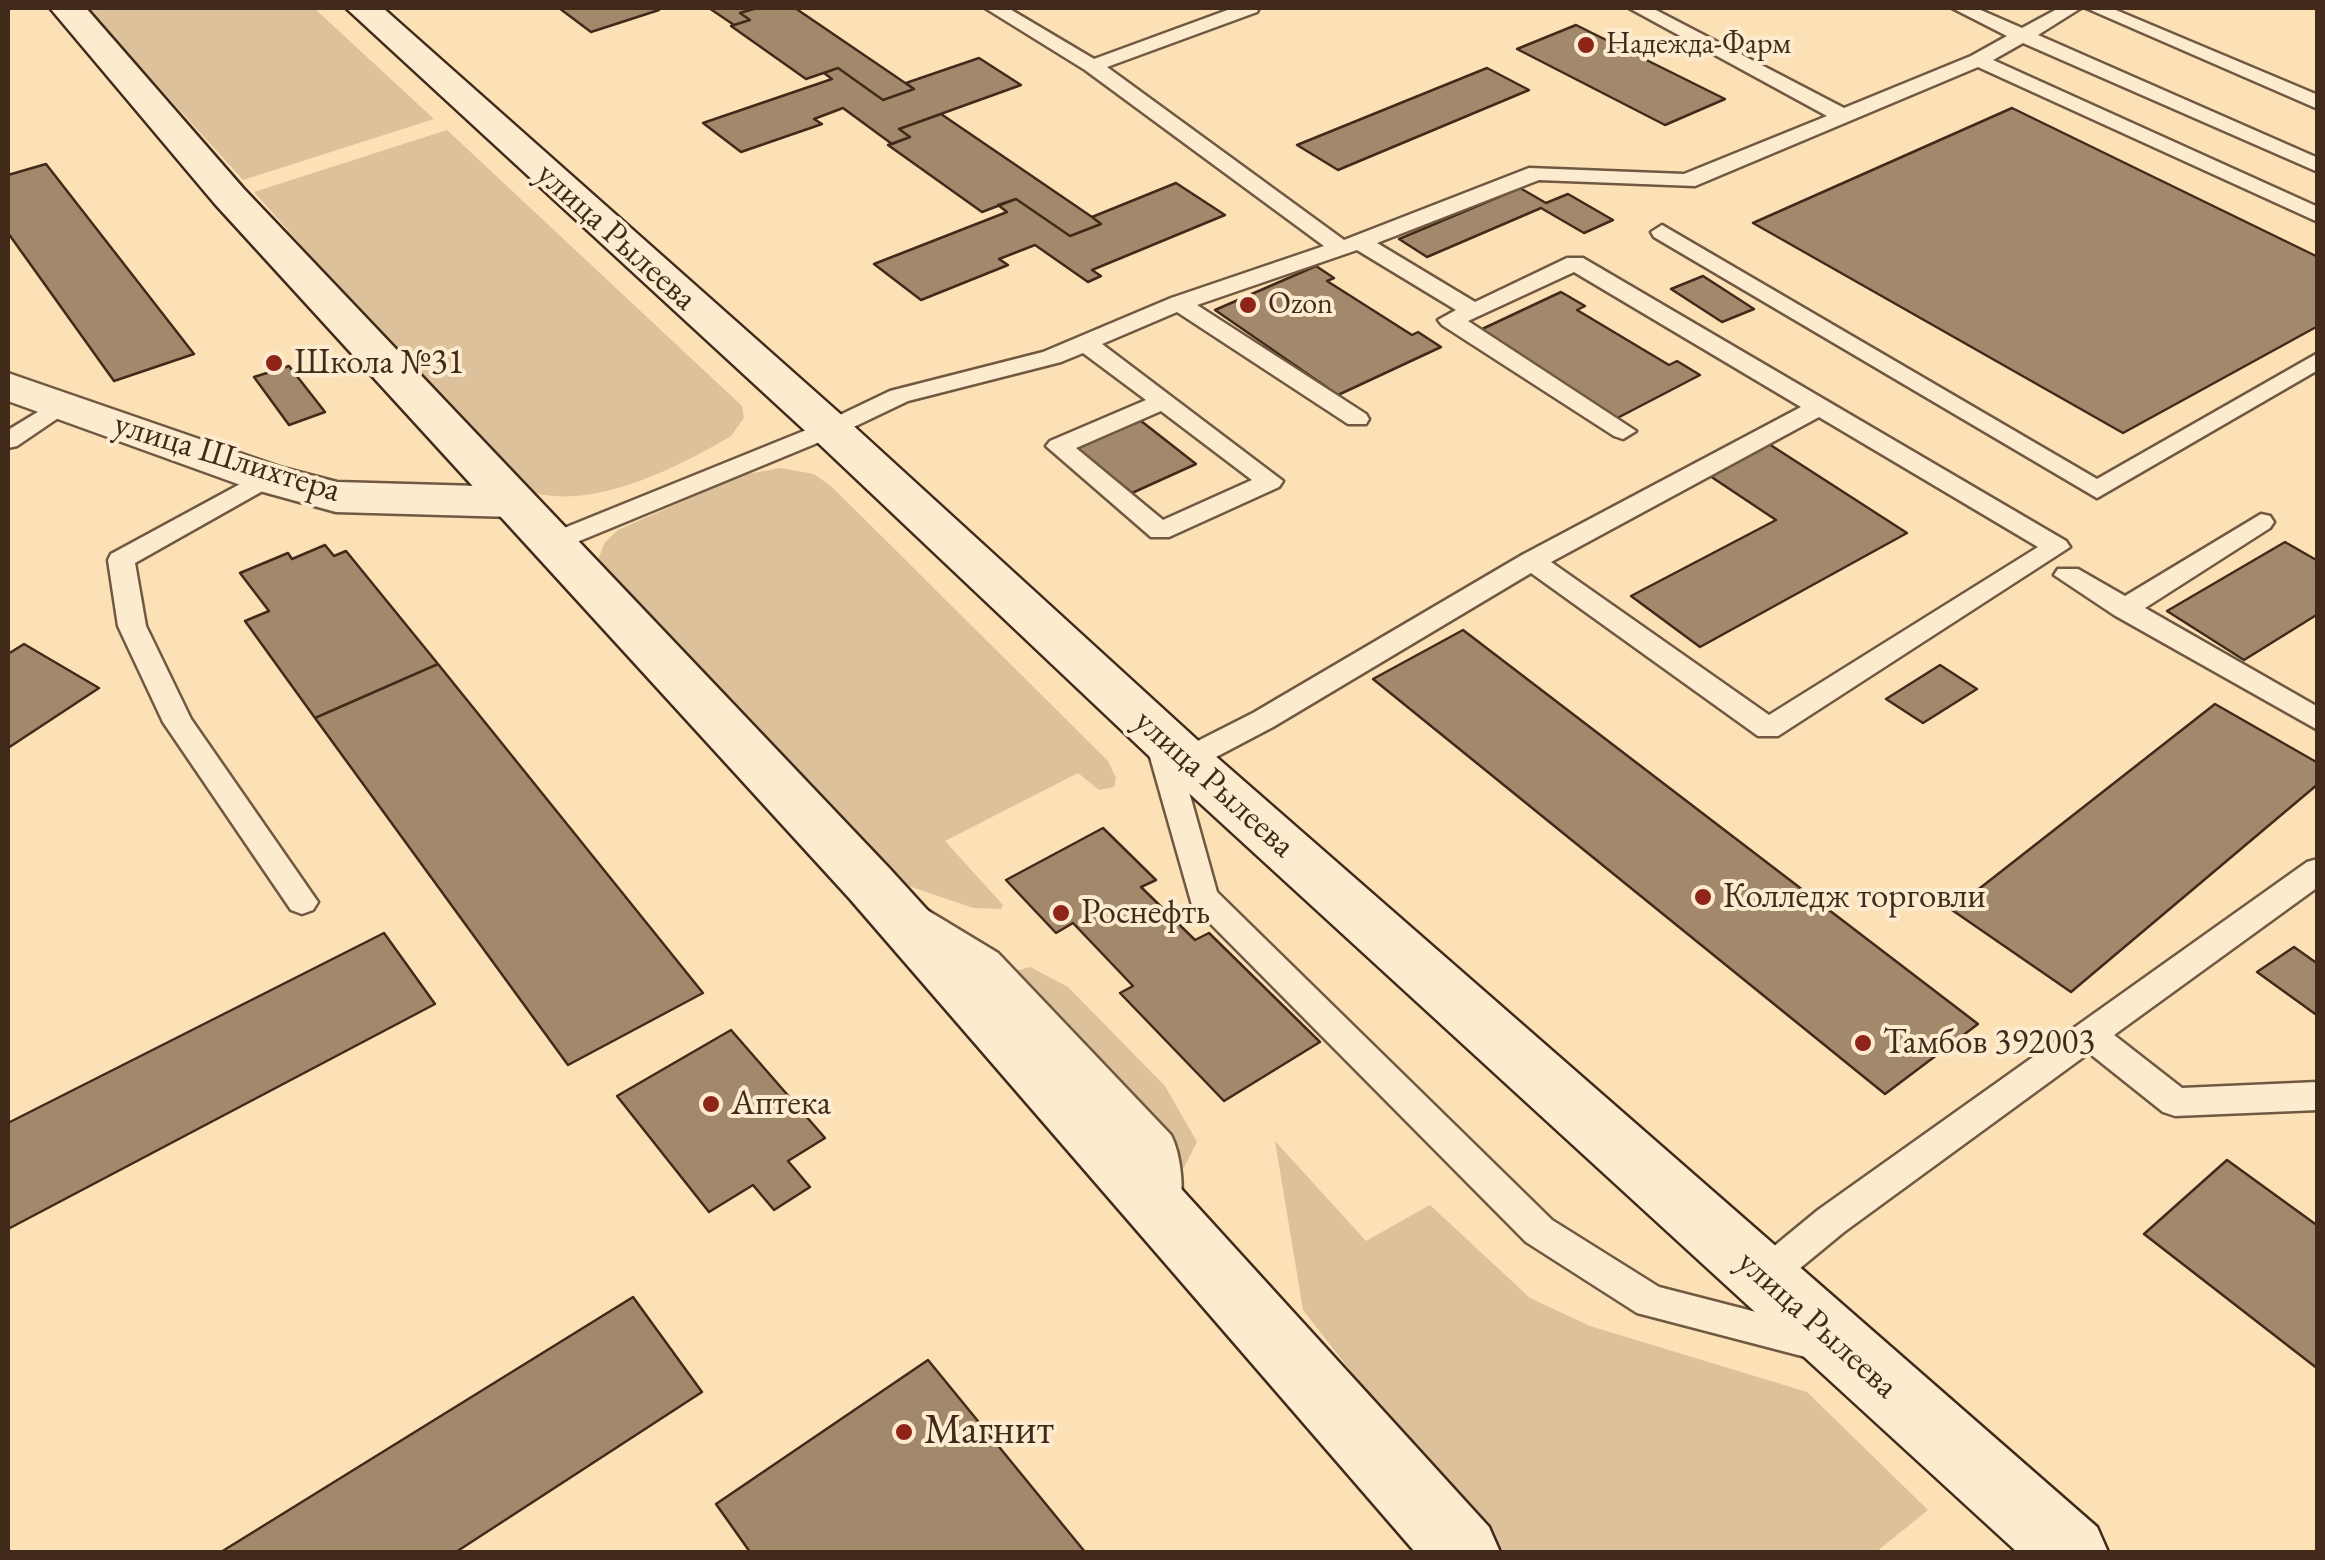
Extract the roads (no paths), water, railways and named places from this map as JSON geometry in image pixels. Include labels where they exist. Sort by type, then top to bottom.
[{"type":"main road","points":[[67,8],[229,196],[870,884],[1462,1552]]},
{"type":"main road","name":"улица Рылеева","points":[[363,8],[830,430],[1172,748],[2072,1552]]},
{"type":"main road","name":"улица Шлихтера","points":[[8,386],[266,478],[336,497],[513,502]]},
{"type":"lane","points":[[995,8],[1092,66],[1350,245],[1474,312]]},
{"type":"lane","points":[[1092,66],[1250,8]]},
{"type":"lane","points":[[1638,8],[1845,117]]},
{"type":"lane","points":[[1961,8],[2318,166]]},
{"type":"lane","points":[[550,543],[830,430],[899,396],[1052,356],[1179,303],[1350,245],[1537,173],[1687,181],[1978,60],[2072,8]]},
{"type":"lane","points":[[2096,8],[2318,102]]},
{"type":"lane","points":[[1978,60],[2318,215]]},
{"type":"lane","points":[[1662,232],[2097,490],[2318,360]]},
{"type":"lane","points":[[1532,561],[1768,729],[2057,547],[1575,262],[1450,320],[1622,431]]},
{"type":"lane","points":[[1179,303],[1357,419]]},
{"type":"lane","points":[[1085,342],[1270,481],[1160,530],[1059,446],[1162,402]]},
{"type":"lane","points":[[8,441],[61,405]]},
{"type":"lane","points":[[1819,407],[1532,561],[1263,720],[1172,748],[1203,897],[1539,1231],[1650,1301],[1844,1350]]},
{"type":"lane","points":[[266,478],[121,560],[132,626],[178,722],[302,902]]},
{"type":"lane","points":[[2124,609],[2261,522]]},
{"type":"lane","points":[[2068,575],[2318,720]]},
{"type":"lane","points":[[1762,1277],[1831,1222],[2318,870]]},
{"type":"lane","points":[[2090,1035],[2175,1102],[2318,1096]]},
{"type":"place","name":"Надежда-Фарм","points":[[1586,45]]},
{"type":"place","name":"Ozon","points":[[1248,305]]},
{"type":"place","name":"Школа №31","points":[[274,363]]},
{"type":"place","name":"Колледж торговли","points":[[1703,897]]},
{"type":"place","name":"Роснефть","points":[[1061,913]]},
{"type":"place","name":"Тамбов 392003","points":[[1863,1043]]},
{"type":"place","name":"Аптека","points":[[711,1104]]},
{"type":"place","name":"Магнит","points":[[904,1432]]}]
